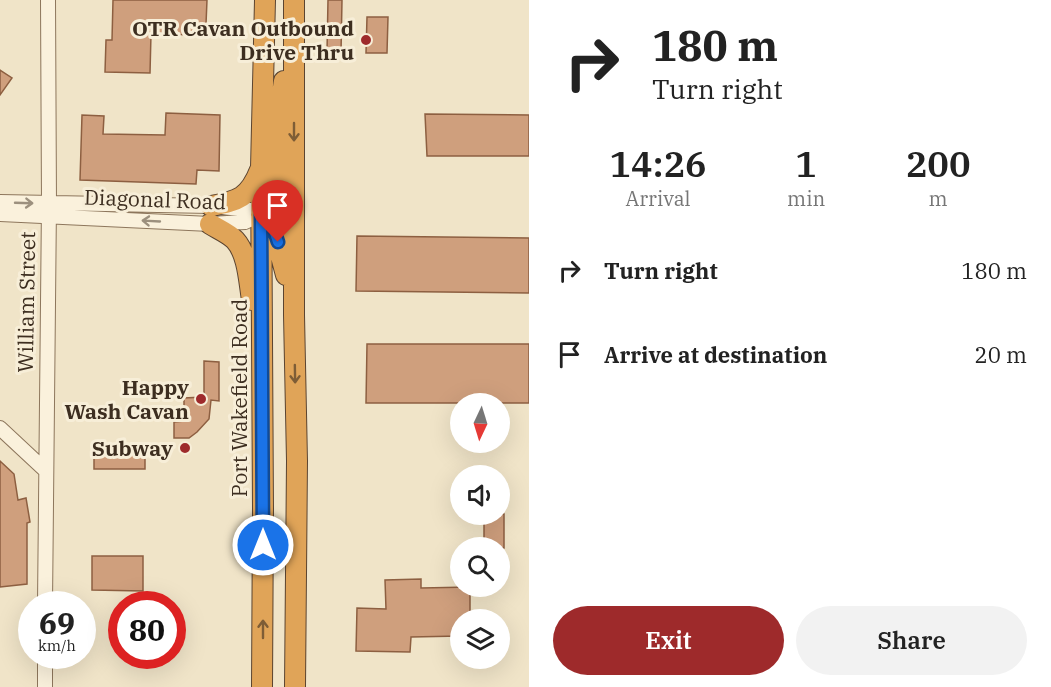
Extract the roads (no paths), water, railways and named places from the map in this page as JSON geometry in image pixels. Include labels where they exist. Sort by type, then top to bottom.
[{"type":"highway","name":"Port Wakefield Road","points":[[262,687],[261,168],[265,0]]},
{"type":"highway","points":[[294,5],[278,119],[278,189],[273,203],[261,215],[274,230],[282,254],[294,315]]},
{"type":"highway","points":[[293,681],[297,524],[294,5]]},
{"type":"highway","points":[[261,168],[254,185],[240,199],[210,215],[234,239],[243,258],[249,278],[263,371]]},
{"type":"highway","points":[[263,563],[274,524],[280,522],[297,524]]},
{"type":"street","name":"William Street","points":[[45,591],[48,0]]},
{"type":"street","name":"Diagonal Road","points":[[0,202],[48,210]]},
{"type":"street","name":"Diagonal Road","points":[[0,214],[48,210],[210,215],[250,210],[261,215]]},
{"type":"street","points":[[0,428],[45,471]]},
{"type":"street","points":[[45,669],[45,687]]},
{"type":"place","name":"OTR Cavan Outbound Drive Thru","points":[[366,40]]},
{"type":"place","name":"Happy Wash Cavan","points":[[201,399]]},
{"type":"place","name":"Subway","points":[[185,448]]}]
